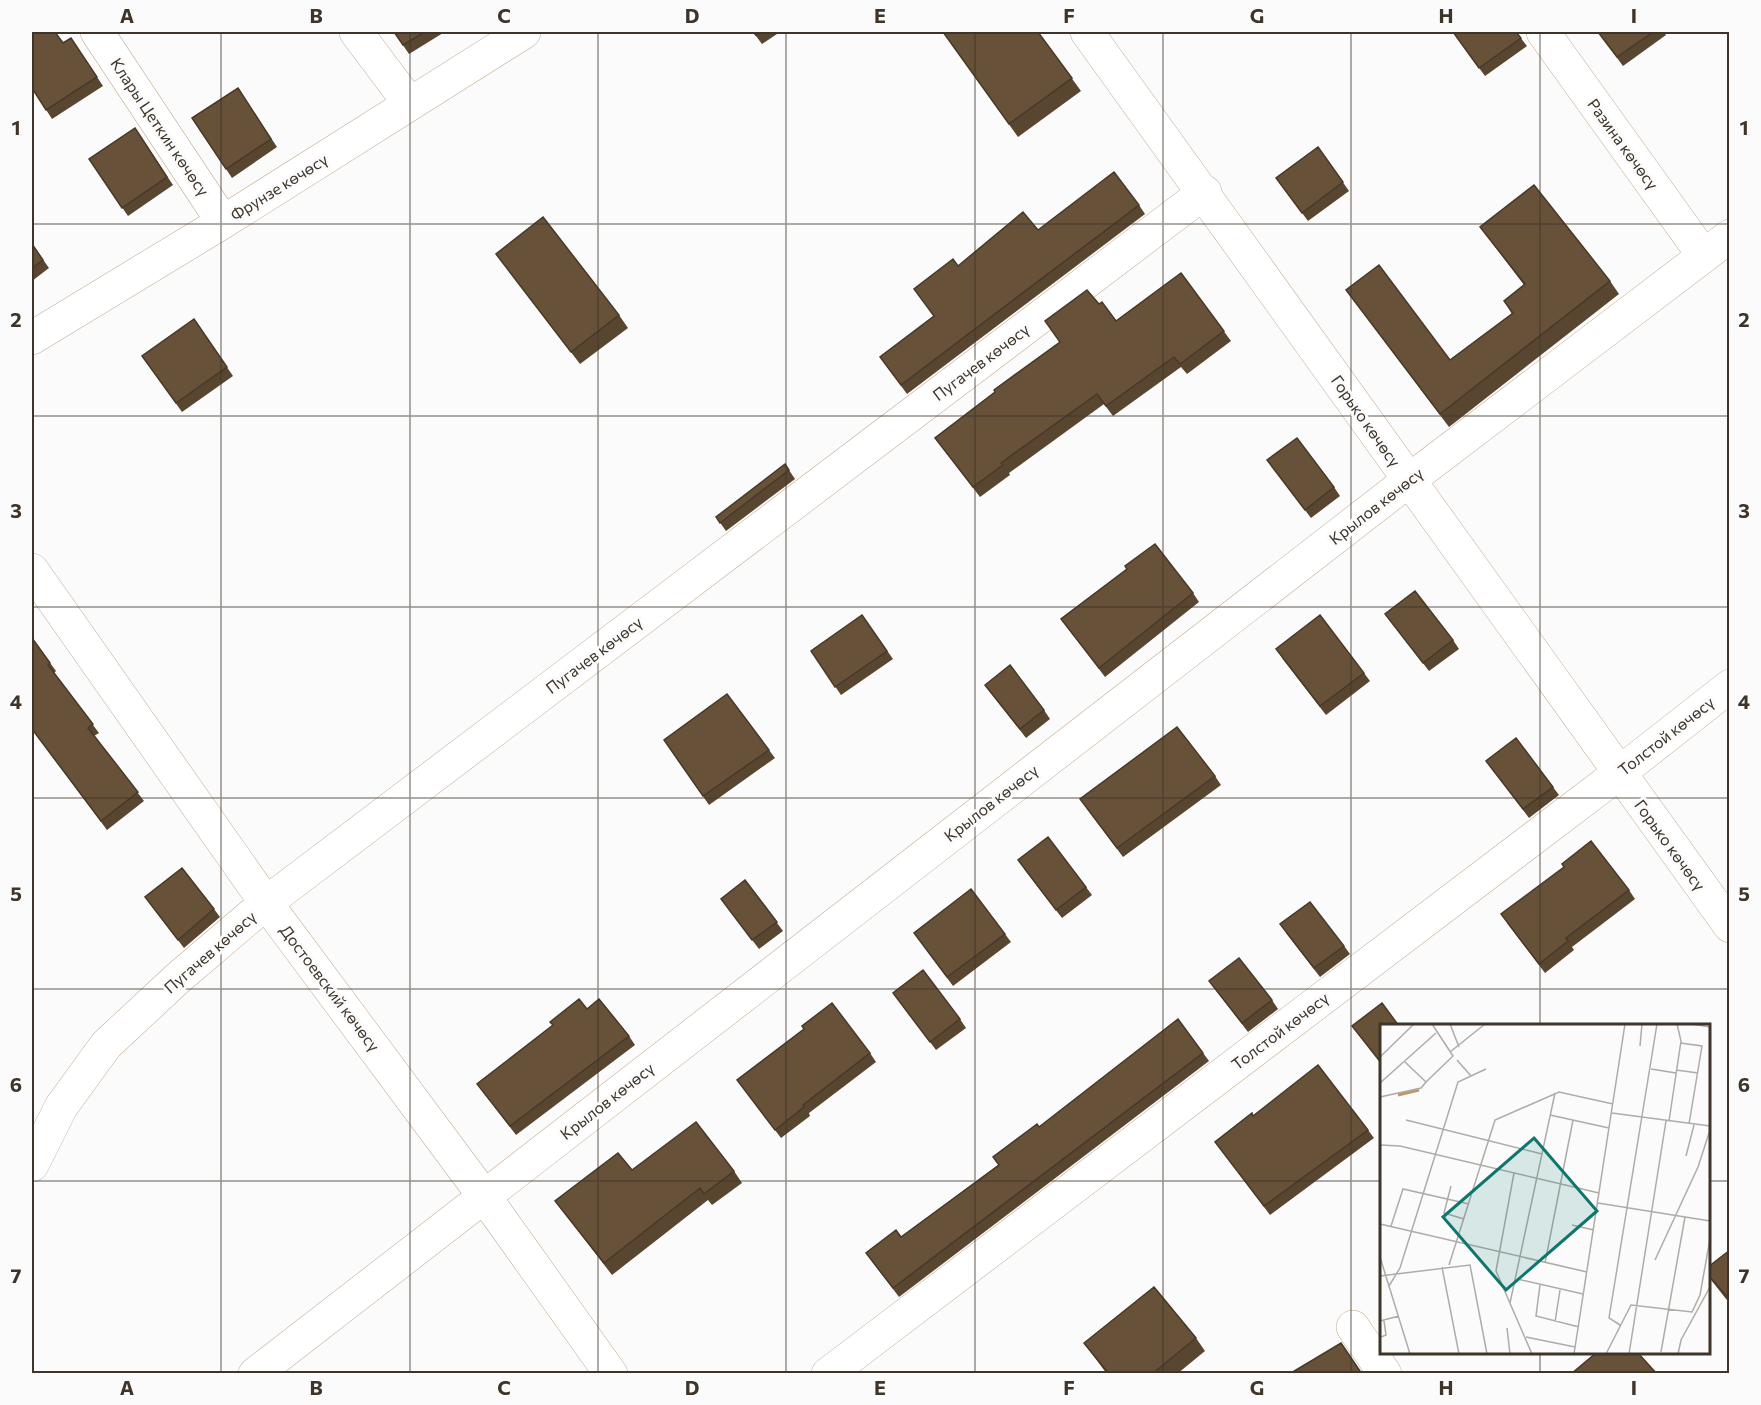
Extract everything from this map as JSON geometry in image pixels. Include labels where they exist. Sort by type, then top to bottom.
[{"type":"street","name":"Клары Цеткин көчөсү","points":[[97,32],[223,222]]},
{"type":"street","points":[[356,32],[410,104]]},
{"type":"street","name":"Фрунзе көчөсү","points":[[32,338],[223,222],[524,32]]},
{"type":"street","name":"Горько көчөсү","points":[[1088,32],[1205,192],[1618,774],[1730,926]]},
{"type":"street","name":"Разина көчөсү","points":[[1543,32],[1704,256]]},
{"type":"street","name":"Пугачев көчөсү","points":[[32,1165],[61,1107],[106,1045],[266,903],[1205,192]]},
{"type":"street","name":"Крылов көчөсү","points":[[255,1374],[1408,481],[1730,236]]},
{"type":"street","name":"Достоевский көчөсү","points":[[32,570],[266,903],[484,1196],[611,1374]]},
{"type":"street","name":"Толстой көчөсү","points":[[828,1374],[1618,774],[1730,686]]},
{"type":"street","points":[[1353,1327],[1385,1374]]},
{"type":"building","points":[[32,32],[55,32],[63,43],[71,38],[97,77],[46,110],[32,88]]},
{"type":"building","points":[[394,32],[425,32],[403,45]]},
{"type":"building","points":[[943,32],[1038,32],[1072,78],[1009,124]]},
{"type":"building","points":[[1453,32],[1516,32],[1521,38],[1479,68]]},
{"type":"building","points":[[1598,32],[1653,32],[1617,57]]},
{"type":"building","points":[[238,88],[271,139],[226,169],[192,118]]},
{"type":"building","points":[[135,128],[167,177],[122,208],[89,159]]},
{"type":"building","points":[[1318,147],[1343,182],[1302,213],[1276,178]]},
{"type":"building","points":[[1114,172],[1139,205],[901,385],[880,357],[934,316],[914,289],[953,259],[958,266],[1023,212],[1038,230]]},
{"type":"building","points":[[1534,185],[1610,281],[1440,414],[1346,290],[1379,265],[1450,360],[1513,313],[1504,301],[1525,284],[1480,227]]},
{"type":"building","points":[[543,217],[619,315],[571,352],[496,254]]},
{"type":"building","points":[[32,244],[43,260],[32,268]]},
{"type":"building","points":[[1181,273],[1224,331],[1180,364],[1174,357],[1106,406],[1097,394],[1001,463],[1003,465],[973,487],[935,438],[995,392],[994,390],[1060,342],[1045,321],[1087,290],[1099,304],[1102,302],[1116,321]]},
{"type":"building","points":[[194,319],[227,367],[176,403],[142,356]]},
{"type":"building","points":[[1297,438],[1334,487],[1305,510],[1267,460]]},
{"type":"building","points":[[785,464],[789,470],[720,523],[716,517]]},
{"type":"building","points":[[1155,544],[1193,593],[1099,668],[1061,619],[1127,569],[1125,566]]},
{"type":"building","points":[[1415,591],[1453,640],[1423,663],[1385,614]]},
{"type":"building","points":[[862,615],[887,651],[835,687],[811,651]]},
{"type":"building","points":[[1320,615],[1364,673],[1320,706],[1276,649]]},
{"type":"building","points":[[32,638],[50,663],[48,665],[93,724],[88,728],[138,792],[101,821],[32,729]]},
{"type":"building","points":[[1010,665],[1044,710],[1020,729],[985,685]]},
{"type":"building","points":[[727,694],[769,750],[703,796],[664,740]]},
{"type":"building","points":[[1177,727],[1215,776],[1117,848],[1080,799]]},
{"type":"building","points":[[1516,738],[1553,787],[1523,809],[1486,761]]},
{"type":"building","points":[[1048,837],[1086,887],[1056,910],[1018,860]]},
{"type":"building","points":[[1591,841],[1629,890],[1566,938],[1568,941],[1539,964],[1501,914],[1564,867],[1562,864]]},
{"type":"building","points":[[182,868],[214,909],[178,940],[145,897]]},
{"type":"building","points":[[745,880],[777,922],[752,940],[721,899]]},
{"type":"building","points":[[971,889],[1005,934],[947,977],[914,933]]},
{"type":"building","points":[[1310,902],[1344,946],[1314,968],[1280,924]]},
{"type":"building","points":[[1239,958],[1272,1000],[1242,1023],[1209,981]]},
{"type":"building","points":[[923,970],[960,1019],[930,1042],[893,993]]},
{"type":"building","points":[[579,999],[587,1009],[599,999],[629,1036],[510,1126],[477,1084],[553,1025],[550,1022]]},
{"type":"building","points":[[832,1003],[870,1053],[775,1130],[737,1080],[804,1029],[802,1026]]},
{"type":"building","points":[[1382,1003],[1398,1024],[1380,1024],[1380,1061],[1352,1026]]},
{"type":"building","points":[[1178,1019],[1203,1053],[893,1288],[866,1253],[896,1230],[901,1237],[999,1165],[993,1157],[1037,1124],[1039,1127]]},
{"type":"building","points":[[1318,1065],[1368,1130],[1264,1206],[1215,1142],[1252,1113],[1253,1116]]},
{"type":"building","points":[[696,1122],[734,1171],[704,1194],[700,1188],[604,1263],[555,1201],[618,1153],[632,1170]]},
{"type":"building","points":[[1730,1250],[1730,1300],[1710,1277],[1710,1265]]},
{"type":"building","points":[[1154,1287],[1196,1338],[1152,1374],[1109,1374],[1084,1343]]},
{"type":"building","points":[[1341,1343],[1362,1374],[1291,1374],[1291,1373]]},
{"type":"building","points":[[1595,1354],[1639,1354],[1657,1374],[1571,1374]]}]
